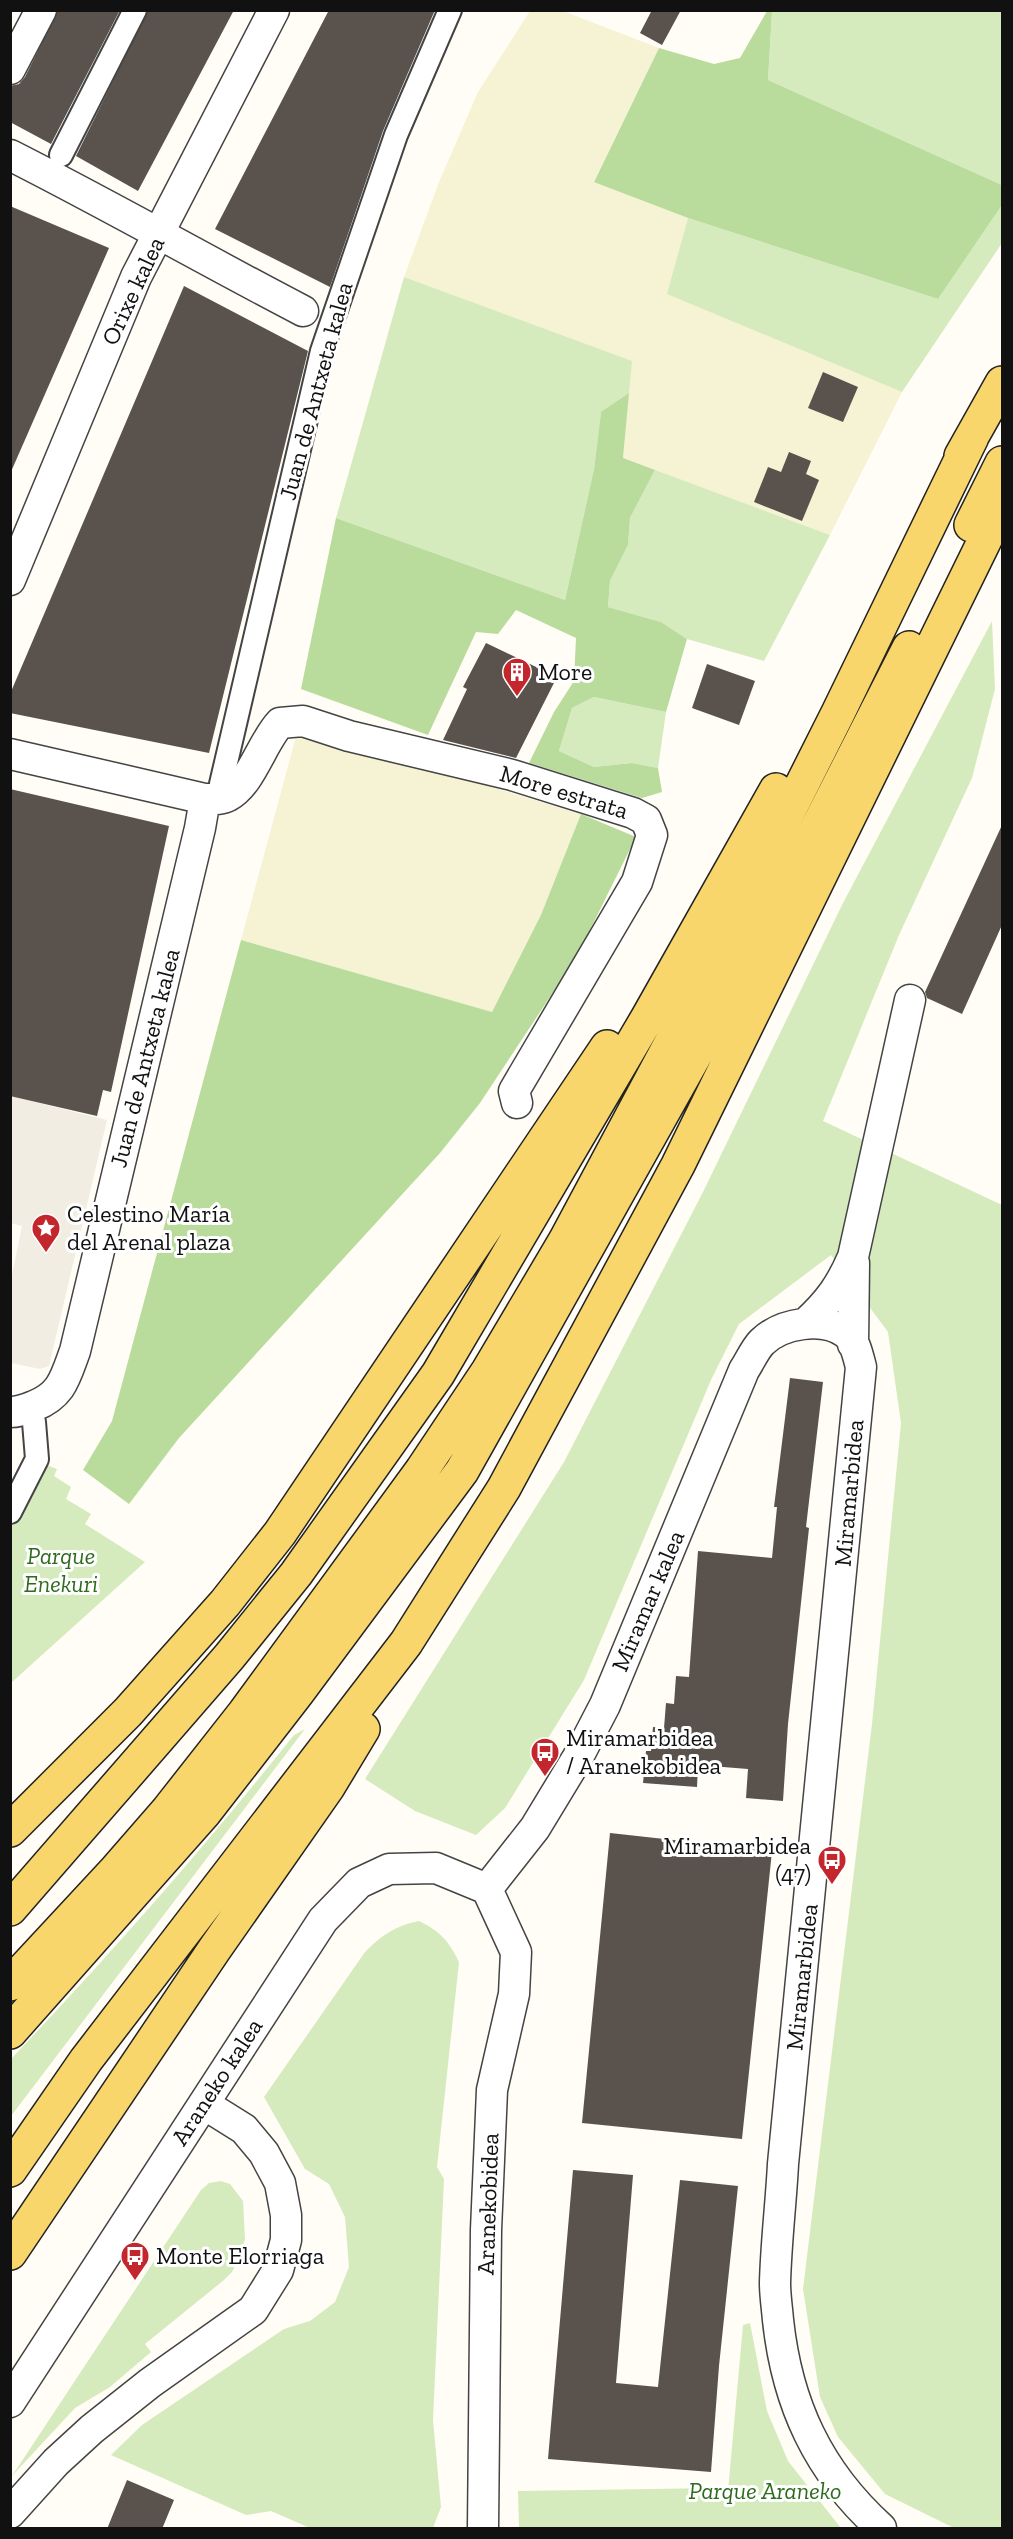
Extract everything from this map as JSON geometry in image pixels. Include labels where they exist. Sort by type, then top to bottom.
[{"type":"main road","points":[[10,1909],[229,1657],[296,1574],[438,1374],[648,1017],[1002,382]]},
{"type":"main road","points":[[10,1984],[145,1837],[245,1712],[422,1470],[488,1371],[565,1241],[686,1015],[838,713],[972,437]]},
{"type":"main road","points":[[10,2032],[205,1812],[298,1692],[462,1471],[764,932],[1002,463]]},
{"type":"main road","points":[[10,2170],[87,2060],[406,1643],[504,1488],[678,1166],[1002,505]]},
{"type":"main road","points":[[10,1830],[128,1712],[225,1603],[279,1533],[762,813]]},
{"type":"main road","points":[[10,2253],[328,1787],[390,1684],[406,1643]]},
{"type":"street","points":[[10,69],[41,10]]},
{"type":"street","points":[[61,154],[135,10]]},
{"type":"street","name":"Orixe kalea","points":[[10,580],[136,277],[274,10]]},
{"type":"street","name":"Juan de Antxeta kalea","points":[[22,1417],[31,1407],[50,1399],[62,1385],[75,1351],[200,828],[213,792],[322,351],[396,135],[450,10]]},
{"type":"street","points":[[10,155],[159,232],[195,254],[303,311]]},
{"type":"street","name":"More estrata","points":[[213,792],[220,799],[229,796],[241,785],[275,728],[280,723],[293,720],[512,774],[633,813],[646,820],[652,835],[638,882],[513,1091],[518,1103]]},
{"type":"street","points":[[10,754],[213,792]]},
{"type":"street","points":[[806,1323],[825,1306],[842,1283],[854,1257],[910,1000]]},
{"type":"street","name":"Miramarbidea","points":[[854,1257],[853,1344],[861,1367],[783,2164],[775,2284],[781,2346],[803,2425],[822,2461],[856,2505],[881,2529]]},
{"type":"street","points":[[806,1323],[830,1325],[848,1334],[853,1344]]},
{"type":"street","name":"Miramar kalea","points":[[487,1889],[535,1828],[578,1757],[605,1705],[744,1370],[762,1342],[783,1328],[806,1323]]},
{"type":"street","points":[[10,1512],[37,1459],[22,1417]]},
{"type":"street","name":"Araneko kalea","points":[[10,2402],[323,1920],[359,1883],[389,1869],[436,1868],[487,1889]]},
{"type":"street","name":"Aranekobidea","points":[[483,2529],[485,2241],[492,2090],[514,1994],[516,1952],[487,1889]]},
{"type":"street","points":[[10,2513],[56,2462],[92,2429],[150,2383],[195,2354],[253,2310],[278,2270],[286,2240],[286,2216],[280,2183],[264,2153],[244,2129],[204,2104]]},
{"type":"shaded area","points":[[530,11],[563,11],[659,48],[594,181],[688,218],[668,294],[902,392],[830,535],[623,459],[631,361],[404,277],[439,182],[478,92]]},
{"type":"shaded area","points":[[298,729],[581,814],[542,915],[492,1012],[241,940]]},
{"type":"shaded area","name":"Celestino María del Arenal plaza","points":[[11,1096],[107,1120],[49,1366],[40,1369],[11,1363],[11,1280],[22,1226],[11,1223]]},
{"type":"green space","points":[[767,11],[772,11],[768,80],[1002,185],[1002,205],[938,299],[688,218],[594,182],[659,48],[714,64],[740,58]]},
{"type":"green space","points":[[772,11],[1002,11],[1002,185],[768,80]]},
{"type":"green space","points":[[1002,205],[1002,243],[902,392],[667,294],[688,218],[938,299]]},
{"type":"green space","points":[[404,277],[632,361],[629,393],[601,413],[594,469],[565,600],[336,518]]},
{"type":"green space","points":[[629,393],[623,458],[655,470],[630,518],[628,545],[610,581],[608,607],[661,622],[687,639],[666,712],[594,697],[572,708],[559,751],[594,767],[632,763],[658,768],[662,792],[642,798],[529,763],[554,712],[574,681],[576,638],[516,610],[498,634],[476,632],[428,735],[301,689],[336,518],[565,600],[594,469],[601,412]]},
{"type":"green space","points":[[655,470],[830,535],[764,661],[687,639],[661,622],[608,607],[610,581],[628,545],[630,518]]},
{"type":"green space","points":[[992,621],[995,689],[972,778],[899,935],[823,1121],[1002,1205],[1002,2528],[954,2528],[885,2494],[838,2437],[820,2397],[803,2289],[872,1724],[901,1423],[888,1332],[831,1255],[739,1324],[711,1380],[584,1680],[505,1808],[476,1835],[415,1811],[365,1779],[564,1462],[703,1192],[842,905]]},
{"type":"green space","points":[[594,697],[666,712],[658,768],[632,763],[594,767],[559,751],[572,708]]},
{"type":"green space","points":[[581,814],[636,837],[577,956],[480,1103],[440,1153],[179,1438],[129,1504],[83,1470],[112,1421],[241,940],[492,1012],[541,915]]},
{"type":"green space","name":"Parque Enekuri","points":[[41,1463],[57,1469],[54,1476],[71,1487],[66,1499],[91,1514],[85,1524],[145,1562],[11,1683],[10,1526]]},
{"type":"green space","points":[[305,1729],[11,2116],[11,2059],[156,1900],[294,1735]]},
{"type":"green space","points":[[419,1921],[443,1937],[459,1962],[437,2167],[444,2179],[433,2420],[441,2507],[433,2528],[310,2528],[271,2511],[246,2515],[111,2455],[142,2425],[284,2329],[310,2321],[335,2302],[349,2267],[345,2217],[329,2184],[305,2169],[264,2097],[365,1952],[389,1932]]},
{"type":"green space","points":[[221,2181],[230,2184],[243,2201],[245,2239],[232,2272],[145,2344],[151,2352],[110,2387],[75,2408],[12,2476],[201,2190],[209,2183]]},
{"type":"green space","name":"Parque Araneko","points":[[750,2323],[767,2411],[788,2461],[841,2528],[519,2528],[518,2491],[717,2488],[728,2491],[743,2325]]},
{"type":"building","points":[[58,10],[120,10],[51,144],[10,122],[10,86],[19,84],[25,77]]},
{"type":"building","points":[[148,10],[234,10],[138,191],[76,156]]},
{"type":"building","points":[[329,10],[435,10],[383,131],[330,287],[215,229]]},
{"type":"building","points":[[652,10],[681,10],[662,45],[640,33]]},
{"type":"building","points":[[10,206],[109,248],[10,474]]},
{"type":"building","points":[[184,286],[308,351],[209,753],[10,713],[10,694]]},
{"type":"building","points":[[823,372],[858,387],[843,422],[808,408]]},
{"type":"building","points":[[789,452],[811,461],[806,474],[819,480],[802,521],[754,502],[768,467],[781,472]]},
{"type":"building","name":"More","points":[[486,643],[557,677],[516,758],[443,740],[467,689],[463,687]]},
{"type":"building","points":[[707,664],[755,681],[739,725],[692,708]]},
{"type":"building","points":[[10,789],[169,826],[111,1092],[103,1090],[97,1116],[10,1096]]},
{"type":"building","points":[[1002,825],[1002,925],[962,1014],[927,998],[925,992]]},
{"type":"building","points":[[790,1378],[823,1382],[806,1527],[809,1528],[788,1724],[783,1801],[746,1798],[748,1769],[698,1765],[697,1787],[643,1783],[646,1751],[651,1751],[653,1727],[664,1728],[666,1703],[674,1704],[676,1676],[689,1677],[698,1551],[772,1558],[777,1507],[774,1507]]},
{"type":"building","points":[[610,1833],[772,1851],[742,2139],[582,2123]]},
{"type":"building","points":[[573,2170],[633,2175],[616,2383],[658,2387],[680,2180],[738,2186],[719,2366],[711,2472],[548,2459]]},
{"type":"building","points":[[127,2480],[174,2500],[162,2529],[107,2529]]},
{"type":"place","name":"More","points":[[517,698]]},
{"type":"place","name":"Celestino María del Arenal plaza","points":[[46,1254]]},
{"type":"place","name":"Miramarbidea / Aranekobidea","points":[[545,1778]]},
{"type":"place","name":"Miramarbidea (47)","points":[[832,1886]]},
{"type":"place","name":"Monte Elorriaga","points":[[135,2282]]}]
